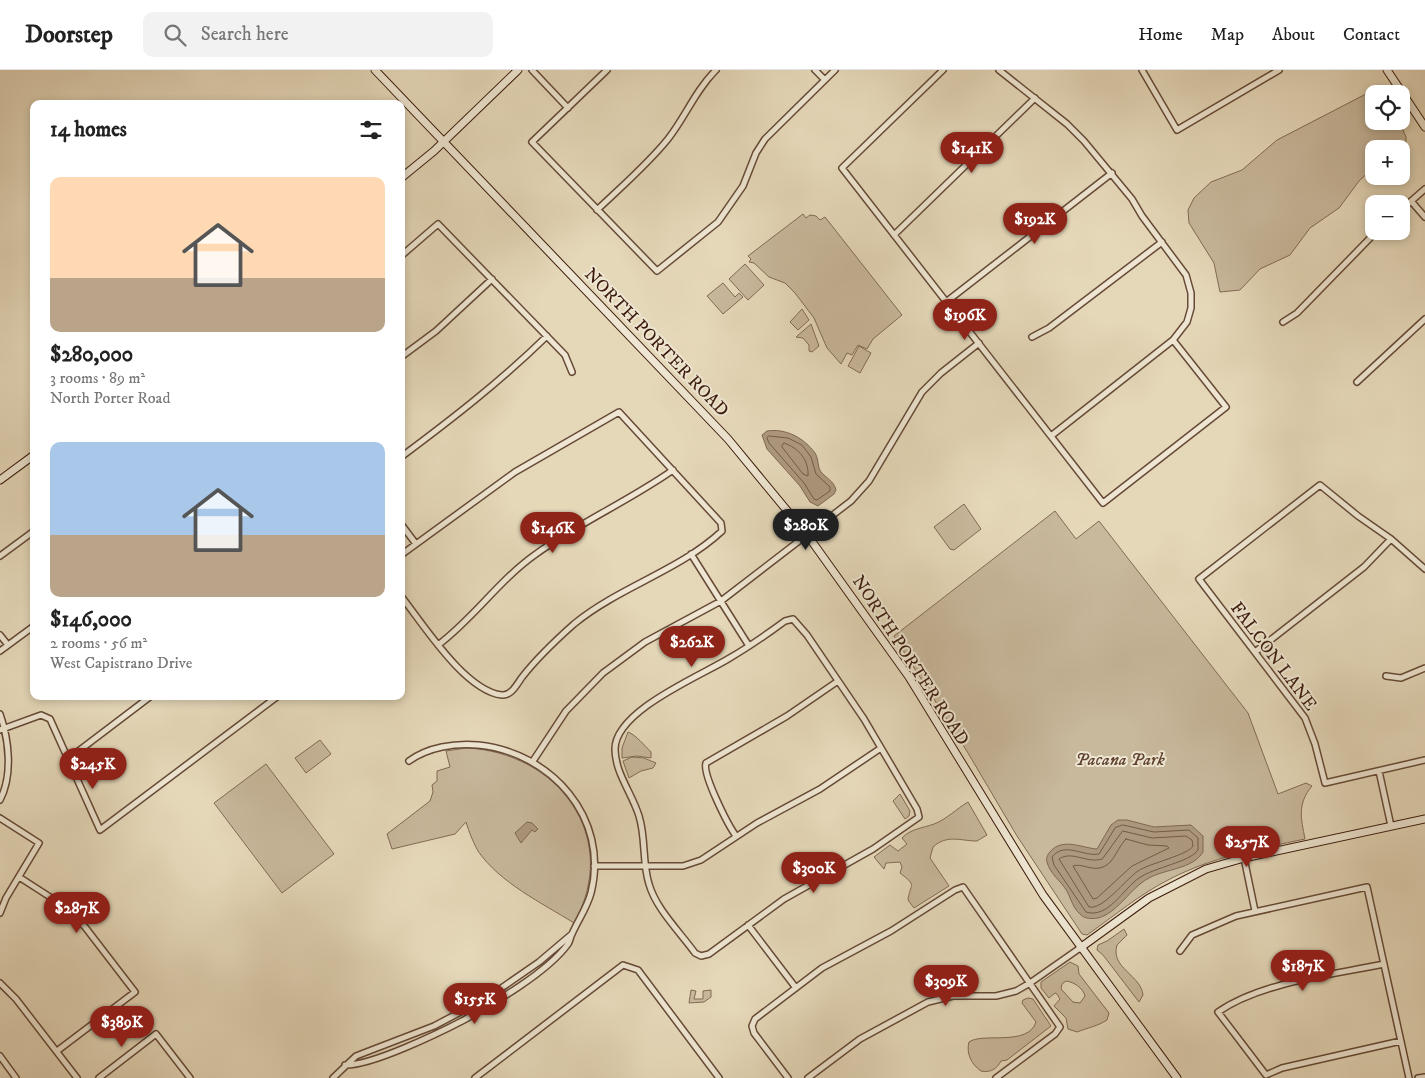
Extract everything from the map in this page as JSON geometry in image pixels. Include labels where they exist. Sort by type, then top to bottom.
[{"type":"street","name":"NORTH PORTER ROAD","points":[[375,70],[404,100]]},
{"type":"street","points":[[405,175],[444,142],[518,70]]},
{"type":"street","points":[[532,70],[568,108]]},
{"type":"street","points":[[607,70],[532,142],[657,271],[718,222],[743,186],[756,153],[765,139],[835,70]]},
{"type":"street","points":[[597,210],[654,155],[668,138],[698,90],[716,70]]},
{"type":"street","points":[[815,70],[825,80]]},
{"type":"street","points":[[943,70],[842,168],[1103,503],[1226,407],[1173,340]]},
{"type":"street","points":[[999,70],[1035,98],[1084,141],[1112,173],[1186,275],[1190,293],[1191,308],[1187,322],[1173,340],[1051,436]]},
{"type":"street","points":[[1142,70],[1176,130],[1279,70]]},
{"type":"street","points":[[1387,70],[1425,127]]},
{"type":"street","points":[[894,235],[1035,98]]},
{"type":"street","name":"NORTH PORTER ROAD","points":[[405,101],[728,439],[808,536],[909,677],[1013,850],[1080,948],[1177,1078]]},
{"type":"street","points":[[946,302],[1112,173]]},
{"type":"street","points":[[1425,189],[1411,201],[1425,217]]},
{"type":"street","points":[[405,253],[438,224],[565,355],[572,372]]},
{"type":"street","points":[[1283,322],[1297,313],[1368,240]]},
{"type":"street","points":[[1032,337],[1048,328],[1162,242]]},
{"type":"street","points":[[405,354],[436,331],[492,280]]},
{"type":"street","points":[[1357,382],[1425,319]]},
{"type":"street","points":[[405,454],[468,407],[512,370],[547,336]]},
{"type":"street","points":[[533,761],[566,711],[603,673],[645,642],[721,601],[808,536],[862,490],[922,392],[941,373],[979,344]]},
{"type":"street","points":[[405,552],[515,472],[619,412],[721,523],[722,531],[691,554],[614,597],[580,619],[538,658],[506,696],[500,695],[468,676],[451,662],[405,601]]},
{"type":"street","points":[[0,480],[30,458]]},
{"type":"street","points":[[438,645],[463,624],[491,593],[534,554],[574,528],[628,500],[673,470]]},
{"type":"street","name":"FALCON LANE","points":[[1379,771],[1325,783],[1311,730],[1305,718],[1198,579],[1320,484],[1350,511],[1391,538]]},
{"type":"street","points":[[405,529],[416,544]]},
{"type":"street","points":[[0,556],[30,534]]},
{"type":"street","points":[[1255,652],[1364,567],[1391,538],[1425,569]]},
{"type":"street","points":[[691,554],[749,646]]},
{"type":"street","points":[[793,619],[799,624],[881,748],[917,809],[919,817],[873,849],[784,899],[709,954],[701,956],[695,953],[653,894],[646,875],[640,822],[630,793],[618,771],[615,746],[620,733],[631,719],[649,704],[749,646],[785,621],[793,619]]},
{"type":"street","points":[[0,651],[30,629]]},
{"type":"street","points":[[0,635],[8,645]]},
{"type":"street","points":[[1386,676],[1401,678],[1425,668]]},
{"type":"street","points":[[736,836],[718,806],[706,770],[706,763],[787,716],[838,681]]},
{"type":"street","points":[[68,759],[146,700]]},
{"type":"street","points":[[2,730],[41,715],[50,719],[100,830],[273,700]]},
{"type":"street","points":[[0,714],[9,762],[4,794],[0,800]]},
{"type":"street","points":[[333,1078],[356,1056],[434,1026],[487,998],[539,962],[572,934],[591,892],[594,866],[591,837],[580,810],[563,785],[533,761],[505,750],[472,745],[429,751],[409,761]]},
{"type":"street","points":[[594,866],[692,864],[736,836],[820,789],[881,748]]},
{"type":"street","points":[[1391,826],[1379,771],[1425,760]]},
{"type":"street","points":[[0,818],[39,842],[0,913]]},
{"type":"street","points":[[808,1078],[860,1039],[928,1002],[953,996],[996,996],[1016,991],[1167,887],[1206,869],[1244,858],[1425,818]]},
{"type":"street","points":[[1244,858],[1255,911]]},
{"type":"street","points":[[19,877],[69,911],[85,927],[135,992],[57,1051]]},
{"type":"street","points":[[788,1078],[754,1033],[752,1026],[755,1018],[822,968],[963,887],[1060,1027],[1055,1034],[996,1078]]},
{"type":"street","points":[[1180,951],[1192,935],[1216,923],[1255,911],[1367,887],[1409,1078]]},
{"type":"street","points":[[748,925],[796,988]]},
{"type":"street","points":[[1384,964],[1256,992],[1218,1012],[1266,1075],[1282,1068],[1401,1041]]},
{"type":"street","points":[[475,1078],[623,965],[638,970],[718,1078]]},
{"type":"street","points":[[0,983],[16,999],[76,1078]]},
{"type":"street","points":[[100,1078],[156,1034],[190,1078]]},
{"type":"street","points":[[0,1056],[16,1078]]},
{"type":"street","points":[[1418,1078],[1425,1076]]},
{"type":"green space","points":[[1365,95],[1365,130],[1403,130],[1406,137],[1406,140],[1365,140],[1365,175],[1339,208],[1310,228],[1290,255],[1260,269],[1240,290],[1220,292],[1214,263],[1189,223],[1188,210],[1194,198],[1211,182],[1242,170],[1277,140]]},
{"type":"green space","points":[[803,214],[806,218],[810,215],[816,216],[820,220],[825,217],[902,315],[873,339],[867,349],[858,345],[852,355],[847,353],[841,364],[827,348],[814,318],[795,293],[785,283],[769,277],[754,263],[749,262],[751,259],[748,256]]},
{"type":"green space","points":[[745,264],[764,285],[748,300],[729,279]]},
{"type":"green space","points":[[723,283],[735,297],[739,293],[743,297],[723,314],[707,296]]},
{"type":"green space","points":[[802,309],[809,320],[798,330],[790,322]]},
{"type":"green space","points":[[811,324],[819,346],[812,352],[809,351],[809,345],[803,338],[796,337]]},
{"type":"green space","points":[[859,346],[871,353],[860,373],[848,366]]},
{"type":"green space","points":[[964,504],[981,529],[954,550],[950,549],[934,527]]},
{"type":"green space","name":"Pacana Park","points":[[1055,511],[1076,539],[1099,521],[1248,713],[1278,794],[1306,783],[1312,786],[1304,799],[1301,811],[1305,839],[1236,854],[1186,871],[1148,891],[1087,935],[1082,934],[1017,836],[968,753],[894,636]]},
{"type":"green space","points":[[628,732],[651,752],[651,758],[637,756],[622,758],[622,748]]},
{"type":"green space","points":[[320,740],[331,754],[306,773],[295,758]]},
{"type":"green space","points":[[466,748],[499,753],[528,765],[553,782],[572,805],[585,831],[590,860],[587,891],[574,923],[522,891],[498,873],[478,851],[466,822],[455,834],[392,849],[387,834],[430,801],[433,792],[432,785],[437,781],[437,771],[450,767],[446,751]]},
{"type":"green space","points":[[632,757],[644,758],[656,763],[653,768],[641,771],[629,778],[623,761]]},
{"type":"green space","points":[[266,764],[334,854],[282,893],[214,803]]},
{"type":"green space","points":[[900,794],[910,811],[909,816],[905,819],[893,801]]},
{"type":"green space","points":[[968,802],[987,835],[977,841],[949,839],[933,847],[930,858],[949,886],[914,908],[908,900],[912,885],[900,873],[902,867],[900,862],[886,863],[884,869],[874,857],[890,845],[898,851],[907,844],[902,838],[905,835],[939,822]]},
{"type":"green space","points":[[1124,929],[1127,935],[1117,945],[1116,953],[1122,966],[1141,988],[1143,995],[1139,1002],[1103,955],[1097,950],[1098,945]]},
{"type":"green space","points":[[1070,962],[1078,966],[1079,974],[1109,1013],[1107,1020],[1077,1032],[1068,1029],[1066,1018],[1054,1006],[1060,999],[1055,993],[1049,998],[1041,988],[1041,982]],"holes":[[[1066,981],[1078,986],[1084,993],[1085,996],[1080,1003],[1073,1002],[1061,989],[1062,984]]]},
{"type":"green space","points":[[691,990],[696,991],[694,999],[703,999],[703,991],[711,990],[711,997],[704,1002],[689,1003]]},
{"type":"green space","points":[[1033,999],[1051,1026],[1007,1060],[1001,1061],[995,1068],[990,1071],[981,1071],[970,1058],[969,1042],[984,1038],[1015,1037],[1031,1030],[1036,1022],[1022,1003],[1023,1000]]},
{"type":"water","points":[[774,430],[788,433],[806,443],[816,455],[821,472],[834,484],[836,490],[834,494],[818,506],[810,502],[800,486],[767,449],[762,435],[767,431]]},
{"type":"water","points":[[1118,820],[1127,820],[1154,827],[1191,825],[1203,836],[1203,852],[1193,862],[1142,882],[1118,906],[1105,915],[1098,918],[1086,918],[1082,916],[1072,903],[1067,891],[1051,870],[1047,857],[1055,848],[1066,844],[1097,849],[1111,825]]},
{"type":"water","points":[[527,822],[532,823],[538,829],[535,832],[532,830],[521,843],[515,833]]}]
